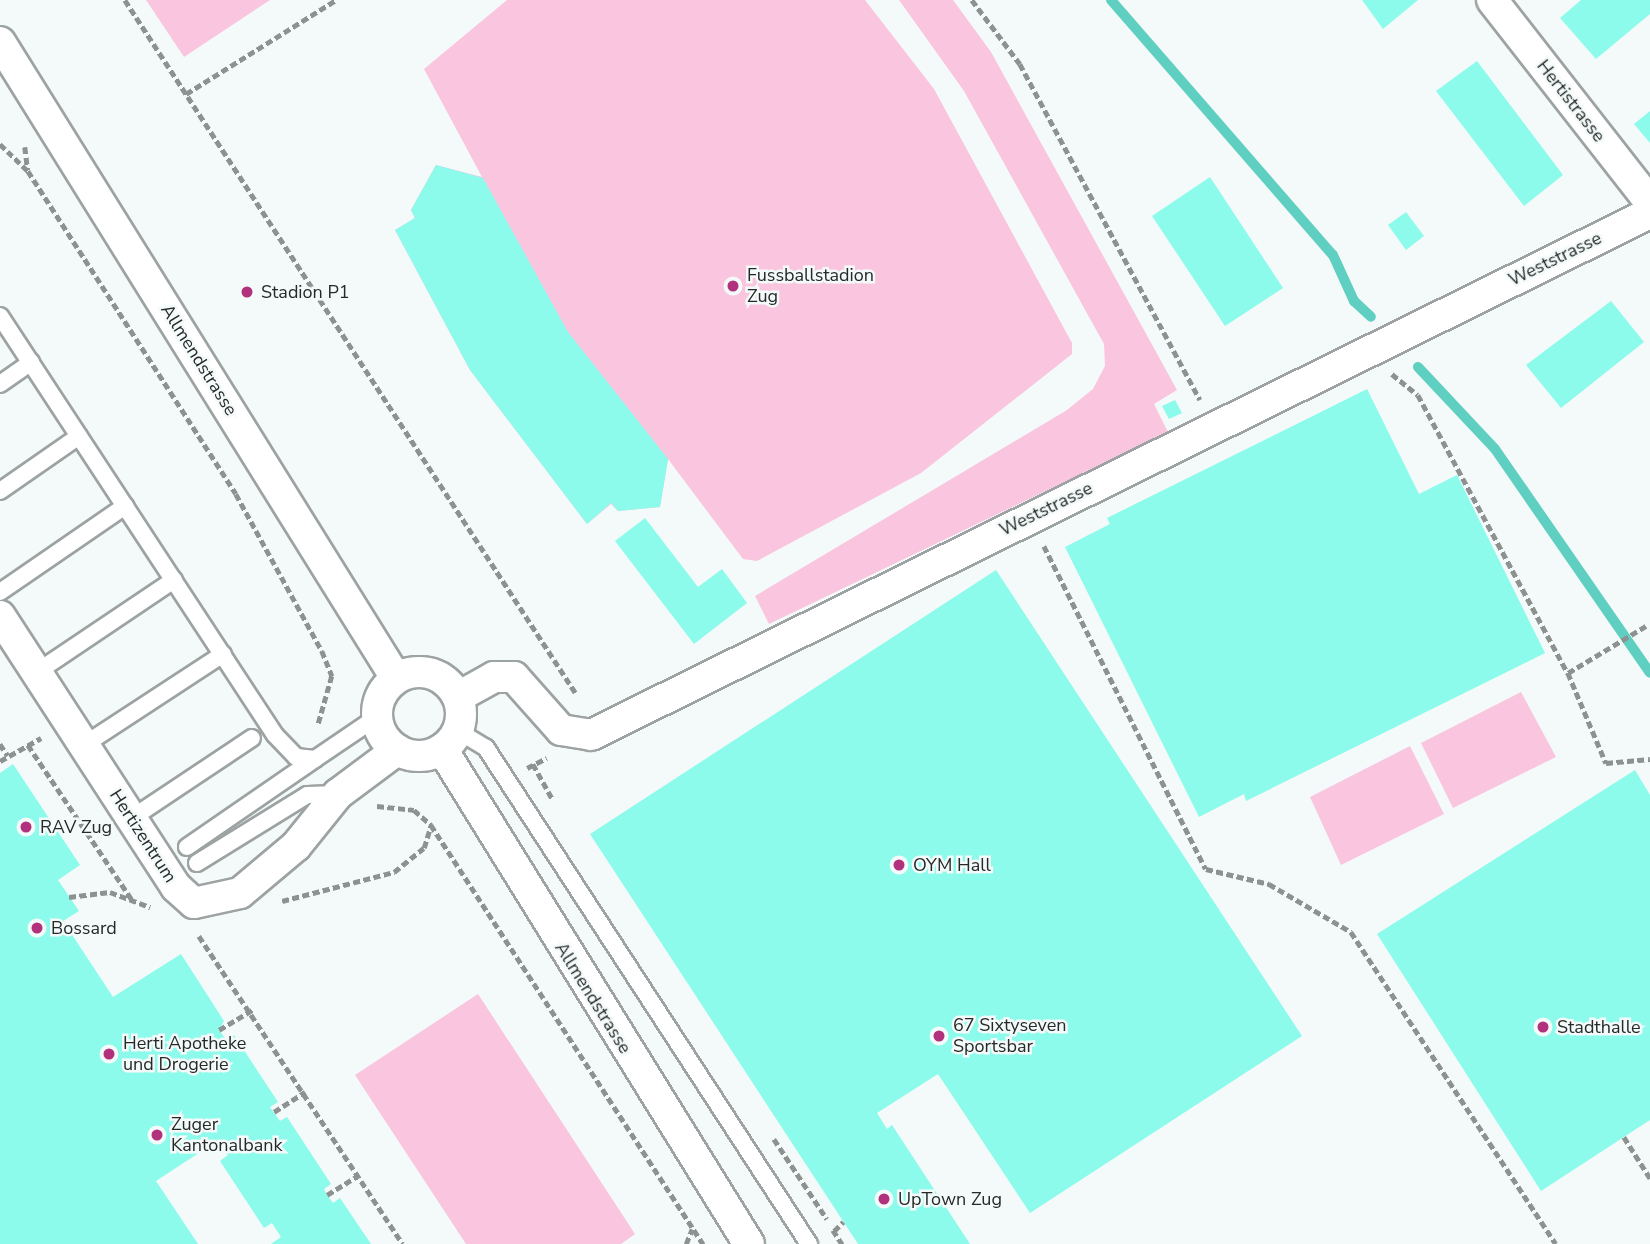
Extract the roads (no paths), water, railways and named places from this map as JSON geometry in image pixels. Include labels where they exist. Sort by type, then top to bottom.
[{"type":"street","name":"Hertistrasse","points":[[1492,0],[1650,202]]},
{"type":"street","name":"Allmendstrasse","points":[[3,53],[396,678]]},
{"type":"street","name":"Weststrasse","points":[[458,697],[494,677],[514,677],[562,730],[581,737],[601,731],[1650,213]]},
{"type":"street","name":"Hertizentrum","points":[[0,615],[176,887],[194,903],[217,902],[240,893],[296,846],[338,794],[397,750]]},
{"type":"street","points":[[431,674],[458,697],[450,740],[420,756],[397,750],[377,717],[382,696],[396,678],[431,674]]},
{"type":"street","name":"Allmendstrasse","points":[[450,740],[749,1244]]},
{"type":"lane","points":[[0,316],[275,735],[296,757],[315,759]]},
{"type":"lane","points":[[0,384],[31,362]]},
{"type":"lane","points":[[0,491],[79,436]]},
{"type":"lane","points":[[0,593],[125,506]]},
{"type":"lane","points":[[37,672],[174,580]]},
{"type":"lane","points":[[77,735],[222,654]]},
{"type":"lane","points":[[187,847],[377,717]]},
{"type":"lane","points":[[132,818],[252,738]]},
{"type":"lane","points":[[450,740],[486,748],[809,1244]]},
{"type":"lane","points":[[197,863],[307,795],[338,794]]},
{"type":"waterway","points":[[1111,0],[1333,255],[1354,301],[1371,317]]},
{"type":"waterway","points":[[1418,367],[1495,449],[1650,673]]},
{"type":"place","name":"Fussballstadion Zug","points":[[733,286]]},
{"type":"place","name":"Stadion P1","points":[[247,292]]},
{"type":"place","name":"RAV Zug","points":[[26,827]]},
{"type":"place","name":"OYM Hall","points":[[899,865]]},
{"type":"place","name":"Bossard","points":[[37,928]]},
{"type":"place","name":"Stadthalle","points":[[1543,1027]]},
{"type":"place","name":"67 Sixtyseven Sportsbar","points":[[939,1036]]},
{"type":"place","name":"Herti Apotheke und Drogerie","points":[[109,1054]]},
{"type":"place","name":"Zuger Kantonalbank","points":[[157,1135]]},
{"type":"place","name":"UpTown Zug","points":[[884,1199]]}]
